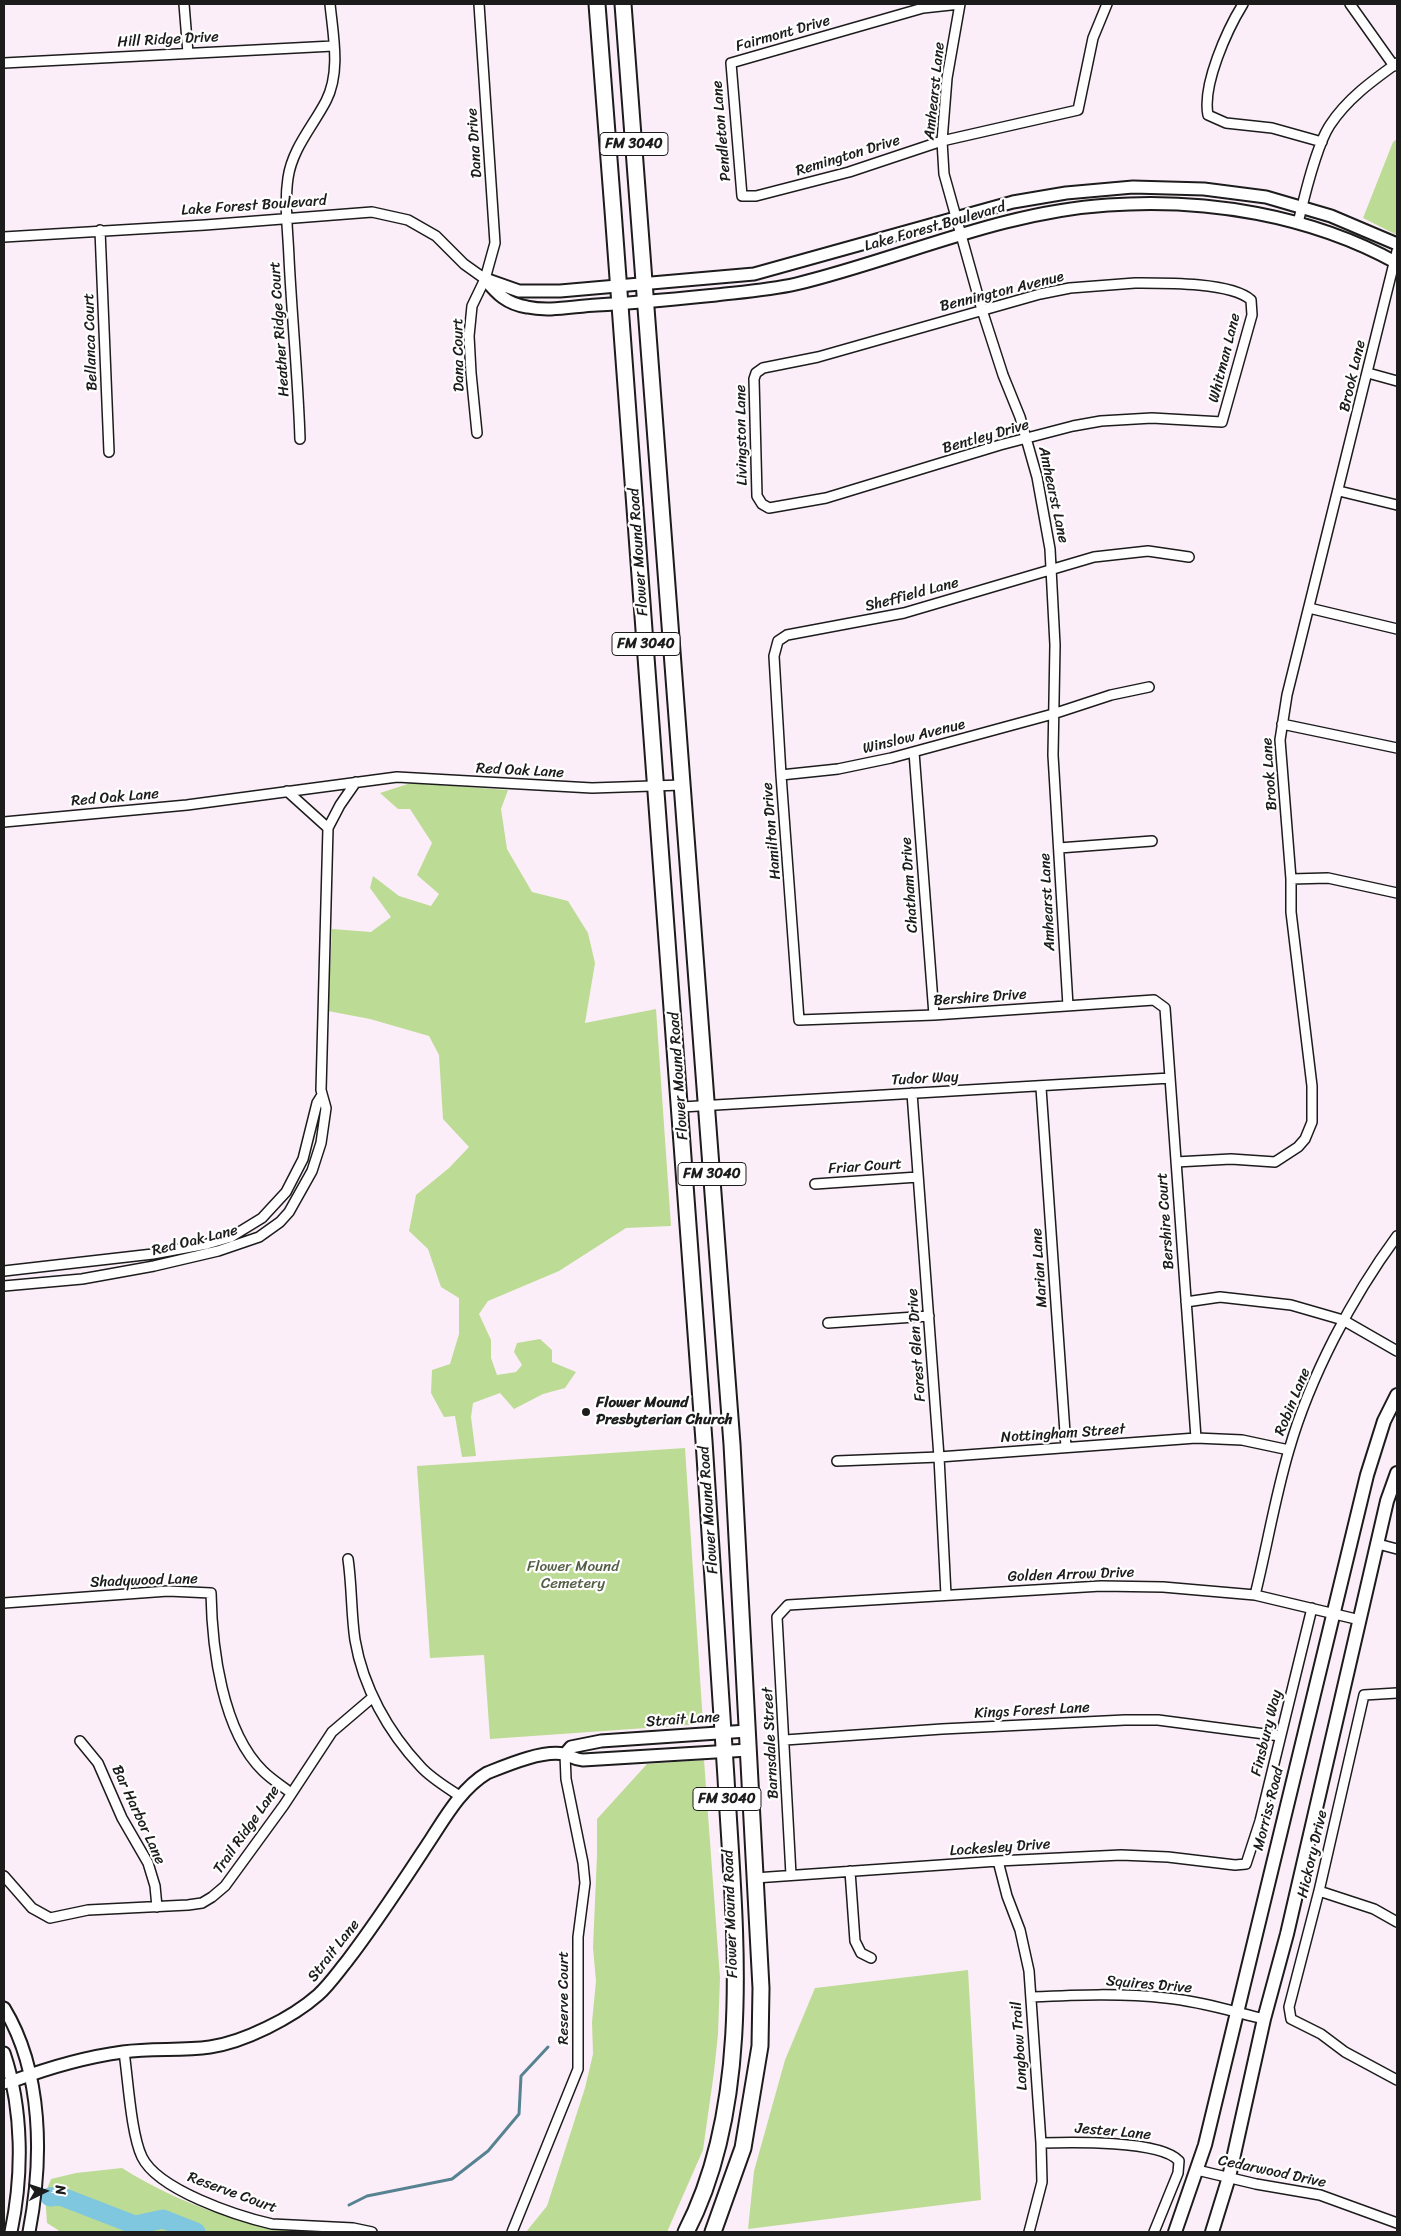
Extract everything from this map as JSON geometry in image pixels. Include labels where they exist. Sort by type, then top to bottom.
[{"type":"main road","name":"Flower Mound Road","points":[[597,4],[682,1107],[723,1733],[734,1933],[734,2046],[726,2104],[717,2152],[689,2229]]},
{"type":"main road","name":"Flower Mound Road","points":[[623,4],[732,1444],[761,1988],[760,2046],[743,2148],[713,2232]]},
{"type":"main road","name":"Morriss Road","points":[[1175,2232],[1197,2170],[1367,1475],[1384,1422],[1397,1395]]},
{"type":"main road","points":[[704,1446],[732,1444]]},
{"type":"main road","points":[[1212,2232],[1229,2177],[1264,2019],[1287,1934],[1387,1500],[1397,1474]]},
{"type":"street","points":[[184,4],[188,52]]},
{"type":"street","name":"Heather Ridge Court","points":[[300,439],[286,197],[288,176],[307,132],[327,100],[332,87],[335,68],[330,4]]},
{"type":"street","name":"Dana Drive","points":[[479,4],[495,244],[485,279]]},
{"type":"street","name":"Fairmont Drive","points":[[731,63],[923,8],[960,4]]},
{"type":"street","name":"Amhearst Lane","points":[[960,4],[947,78],[942,141],[944,174],[982,310],[1026,438],[1044,510],[1052,569],[1056,645],[1053,755],[1068,1006]]},
{"type":"street","name":"Remington Drive","points":[[742,196],[756,196],[849,172],[942,141],[1078,110],[1093,38],[1107,4]]},
{"type":"street","points":[[1243,4],[1221,46],[1207,96],[1208,115],[1226,123],[1272,128],[1322,142]]},
{"type":"street","points":[[1298,224],[1328,127],[1351,99],[1372,80],[1396,64],[1350,4]]},
{"type":"street","name":"Hill Ridge Drive","points":[[4,63],[188,52],[334,46]]},
{"type":"street","name":"Pendleton Lane","points":[[731,63],[742,196]]},
{"type":"street","name":"Lake Forest Boulevard","points":[[485,279],[519,291],[560,291],[619,287],[768,271],[1038,197],[1133,187],[1228,191],[1266,197],[1348,223],[1397,244]]},
{"type":"street","name":"Lake Forest Boulevard","points":[[4,237],[205,225],[372,212],[408,220],[436,236],[464,264],[485,279],[501,298],[528,308],[564,309],[751,291],[797,283],[1000,223],[1057,210],[1134,204],[1208,206],[1249,211],[1298,224],[1396,258]]},
{"type":"street","name":"Bellanca Court","points":[[100,230],[109,452]]},
{"type":"street","name":"Brook Lane","points":[[1176,1162],[1231,1159],[1275,1162],[1298,1148],[1308,1134],[1312,1122],[1312,1086],[1291,912],[1291,880],[1280,740],[1309,608],[1396,258]]},
{"type":"street","name":"Dana Court","points":[[477,433],[469,336],[472,306],[485,279]]},
{"type":"street","name":"Bennington Avenue","points":[[763,368],[818,357],[1040,294],[1070,288],[1135,283],[1196,285],[1243,293],[1250,300]]},
{"type":"street","name":"Whitman Lane","points":[[1222,422],[1252,314],[1250,300]]},
{"type":"street","name":"Livingston Lane","points":[[762,504],[758,496],[754,379],[756,373],[763,368]]},
{"type":"street","points":[[1368,373],[1397,381]]},
{"type":"street","name":"Bentley Drive","points":[[762,504],[769,508],[781,507],[826,498],[1026,438],[1074,426],[1152,418],[1222,422]]},
{"type":"street","points":[[1339,490],[1397,505]]},
{"type":"street","name":"Sheffield Lane","points":[[778,641],[787,636],[904,613],[1094,557],[1134,551],[1148,551],[1189,557]]},
{"type":"street","points":[[1309,608],[1397,629]]},
{"type":"street","name":"Hamilton Drive","points":[[778,641],[774,656],[780,775],[799,1020]]},
{"type":"street","name":"Winslow Avenue","points":[[780,775],[838,769],[914,752],[1053,714],[1111,695],[1149,687]]},
{"type":"street","points":[[1282,724],[1397,748]]},
{"type":"street","name":"Chatham Drive","points":[[914,752],[934,1015]]},
{"type":"street","name":"Red Oak Lane","points":[[4,822],[187,805],[397,776],[564,787],[682,785]]},
{"type":"street","name":"Red Oak Lane","points":[[4,1286],[82,1279],[154,1266],[218,1251],[259,1237],[280,1222],[289,1212],[312,1171],[319,1148],[326,1108],[322,1095],[328,828],[340,805],[356,782]]},
{"type":"street","points":[[287,791],[328,828]]},
{"type":"street","points":[[1059,848],[1152,842]]},
{"type":"street","points":[[1291,880],[1328,878],[1397,893]]},
{"type":"street","name":"Bershire Drive","points":[[799,1020],[934,1015],[1154,1000],[1161,1005]]},
{"type":"street","name":"Bershire Court","points":[[1161,1005],[1165,1008],[1196,1438]]},
{"type":"street","name":"Tudor Way","points":[[682,1107],[912,1093],[1041,1088],[1170,1078]]},
{"type":"street","name":"Marian Lane","points":[[1041,1088],[1066,1447]]},
{"type":"street","name":"Forest Glen Drive","points":[[912,1093],[939,1456],[946,1595]]},
{"type":"street","name":"Red Oak Lane","points":[[4,1271],[153,1254],[207,1244],[231,1237],[262,1218],[286,1192],[303,1159],[317,1103],[322,1095]]},
{"type":"street","name":"Friar Court","points":[[815,1184],[918,1177]]},
{"type":"street","name":"Robin Lane","points":[[1256,1595],[1288,1450],[1301,1413],[1343,1320],[1376,1265],[1397,1236]]},
{"type":"street","points":[[1186,1302],[1220,1298],[1291,1305],[1343,1320],[1397,1350]]},
{"type":"street","points":[[828,1323],[929,1316]]},
{"type":"street","name":"Nottingham Street","points":[[837,1461],[939,1456],[1196,1438],[1242,1440],[1288,1450]]},
{"type":"street","points":[[1378,1544],[1397,1549]]},
{"type":"street","points":[[348,1560],[352,1584],[355,1640],[367,1686],[384,1717],[422,1769],[461,1797]]},
{"type":"street","name":"Golden Arrow Drive","points":[[781,1611],[788,1605],[1101,1586],[1164,1587],[1256,1595],[1360,1620]]},
{"type":"street","name":"Shadywood Lane","points":[[4,1603],[168,1591],[211,1593],[216,1659],[222,1687],[231,1714],[245,1747],[263,1771],[291,1793]]},
{"type":"street","name":"Finsbury Way","points":[[1246,1864],[1260,1822],[1312,1608]]},
{"type":"street","name":"Barnsdale Street","points":[[781,1611],[777,1617],[791,1876]]},
{"type":"street","name":"Hickory Drive","points":[[1397,1693],[1364,1695],[1319,1891],[1289,2007],[1291,2019],[1321,2034],[1345,2052],[1397,2080]]},
{"type":"street","name":"Trail Ridge Lane","points":[[4,1876],[32,1908],[50,1918],[88,1910],[157,1907],[202,1902],[212,1897],[225,1886],[284,1805],[332,1732],[373,1697]]},
{"type":"street","name":"Kings Forest Lane","points":[[785,1740],[942,1729],[1124,1720],[1184,1723],[1280,1736]]},
{"type":"street","name":"Strait Lane","points":[[565,1754],[572,1747],[601,1741],[747,1731]]},
{"type":"street","name":"Bar Harbor Lane","points":[[80,1741],[98,1763],[122,1818],[148,1863],[155,1886],[157,1907]]},
{"type":"street","name":"Strait Lane","points":[[8,2083],[71,2062],[124,2052],[211,2047],[237,2040],[272,2025],[318,1995],[359,1946],[453,1806],[486,1773],[539,1756],[565,1754],[572,1759],[583,1760],[748,1750]]},
{"type":"street","name":"Reserve Court","points":[[512,2232],[578,2069],[578,1937],[585,1882],[583,1862],[567,1786],[565,1754]]},
{"type":"street","name":"Lockesley Drive","points":[[755,1878],[998,1861],[1121,1855],[1168,1857],[1235,1865],[1246,1864]]},
{"type":"street","name":"Longbow Trail","points":[[998,1861],[1006,1896],[1020,1930],[1025,1949],[1031,1996],[1042,2182],[1029,2232]]},
{"type":"street","points":[[850,1871],[855,1941],[861,1953],[871,1958]]},
{"type":"street","points":[[1319,1891],[1374,1909],[1397,1922]]},
{"type":"street","name":"Squires Drive","points":[[1031,1996],[1128,1995],[1207,2004],[1264,2019]]},
{"type":"street","points":[[4,2008],[23,2045],[31,2074],[38,2155],[29,2232]]},
{"type":"street","name":"Reserve Court","points":[[124,2052],[136,2135],[141,2156],[148,2168],[159,2179],[196,2198],[259,2221],[272,2224],[353,2228],[372,2232]]},
{"type":"street","points":[[4,2053],[20,2174],[11,2232]]},
{"type":"street","name":"Jester Lane","points":[[1041,2142],[1082,2142],[1133,2146],[1174,2154],[1179,2161],[1178,2173],[1154,2232]]},
{"type":"street","name":"Cedarwood Drive","points":[[1197,2170],[1256,2184],[1320,2195],[1397,2223]]},
{"type":"green space","points":[[1397,139],[1397,235],[1363,218],[1393,142]]},
{"type":"green space","points":[[411,783],[508,790],[501,809],[507,849],[532,892],[568,901],[588,933],[595,963],[585,1023],[656,1009],[671,1226],[626,1228],[559,1271],[488,1301],[479,1314],[491,1340],[491,1358],[497,1375],[516,1372],[522,1365],[514,1352],[517,1343],[540,1339],[552,1350],[552,1362],[576,1372],[565,1388],[543,1394],[514,1409],[500,1393],[473,1403],[471,1417],[476,1456],[462,1457],[455,1416],[444,1417],[431,1393],[432,1370],[450,1364],[459,1334],[459,1298],[441,1287],[428,1249],[409,1231],[416,1195],[449,1168],[469,1147],[443,1119],[439,1055],[429,1036],[370,1019],[328,1011],[332,929],[371,932],[391,917],[370,888],[373,876],[399,896],[431,906],[439,894],[417,875],[432,843],[410,809],[398,809],[380,793]]},
{"type":"green space","name":"Flower Mound Cemetery","points":[[685,1448],[703,1724],[490,1739],[484,1655],[430,1658],[417,1466]]},
{"type":"green space","points":[[704,1760],[720,1978],[718,2034],[703,2150],[667,2232],[526,2232],[547,2206],[585,2088],[593,2054],[592,2022],[596,1981],[593,1948],[597,1819],[647,1764]]},
{"type":"green space","points":[[968,1970],[981,2200],[748,2229],[754,2171],[785,2060],[815,1988]]},
{"type":"green space","points":[[122,2168],[143,2181],[187,2202],[256,2224],[305,2232],[61,2232],[47,2223],[45,2194],[51,2179],[76,2173]]},
{"type":"waterway","points":[[349,2205],[367,2196],[452,2179],[488,2151],[519,2114],[521,2076],[548,2047]]},
{"type":"waterway","points":[[50,2197],[60,2196],[135,2225],[163,2219],[196,2232]]},
{"type":"place","name":"Flower Mound Presbyterian Church","points":[[586,1412]]}]
